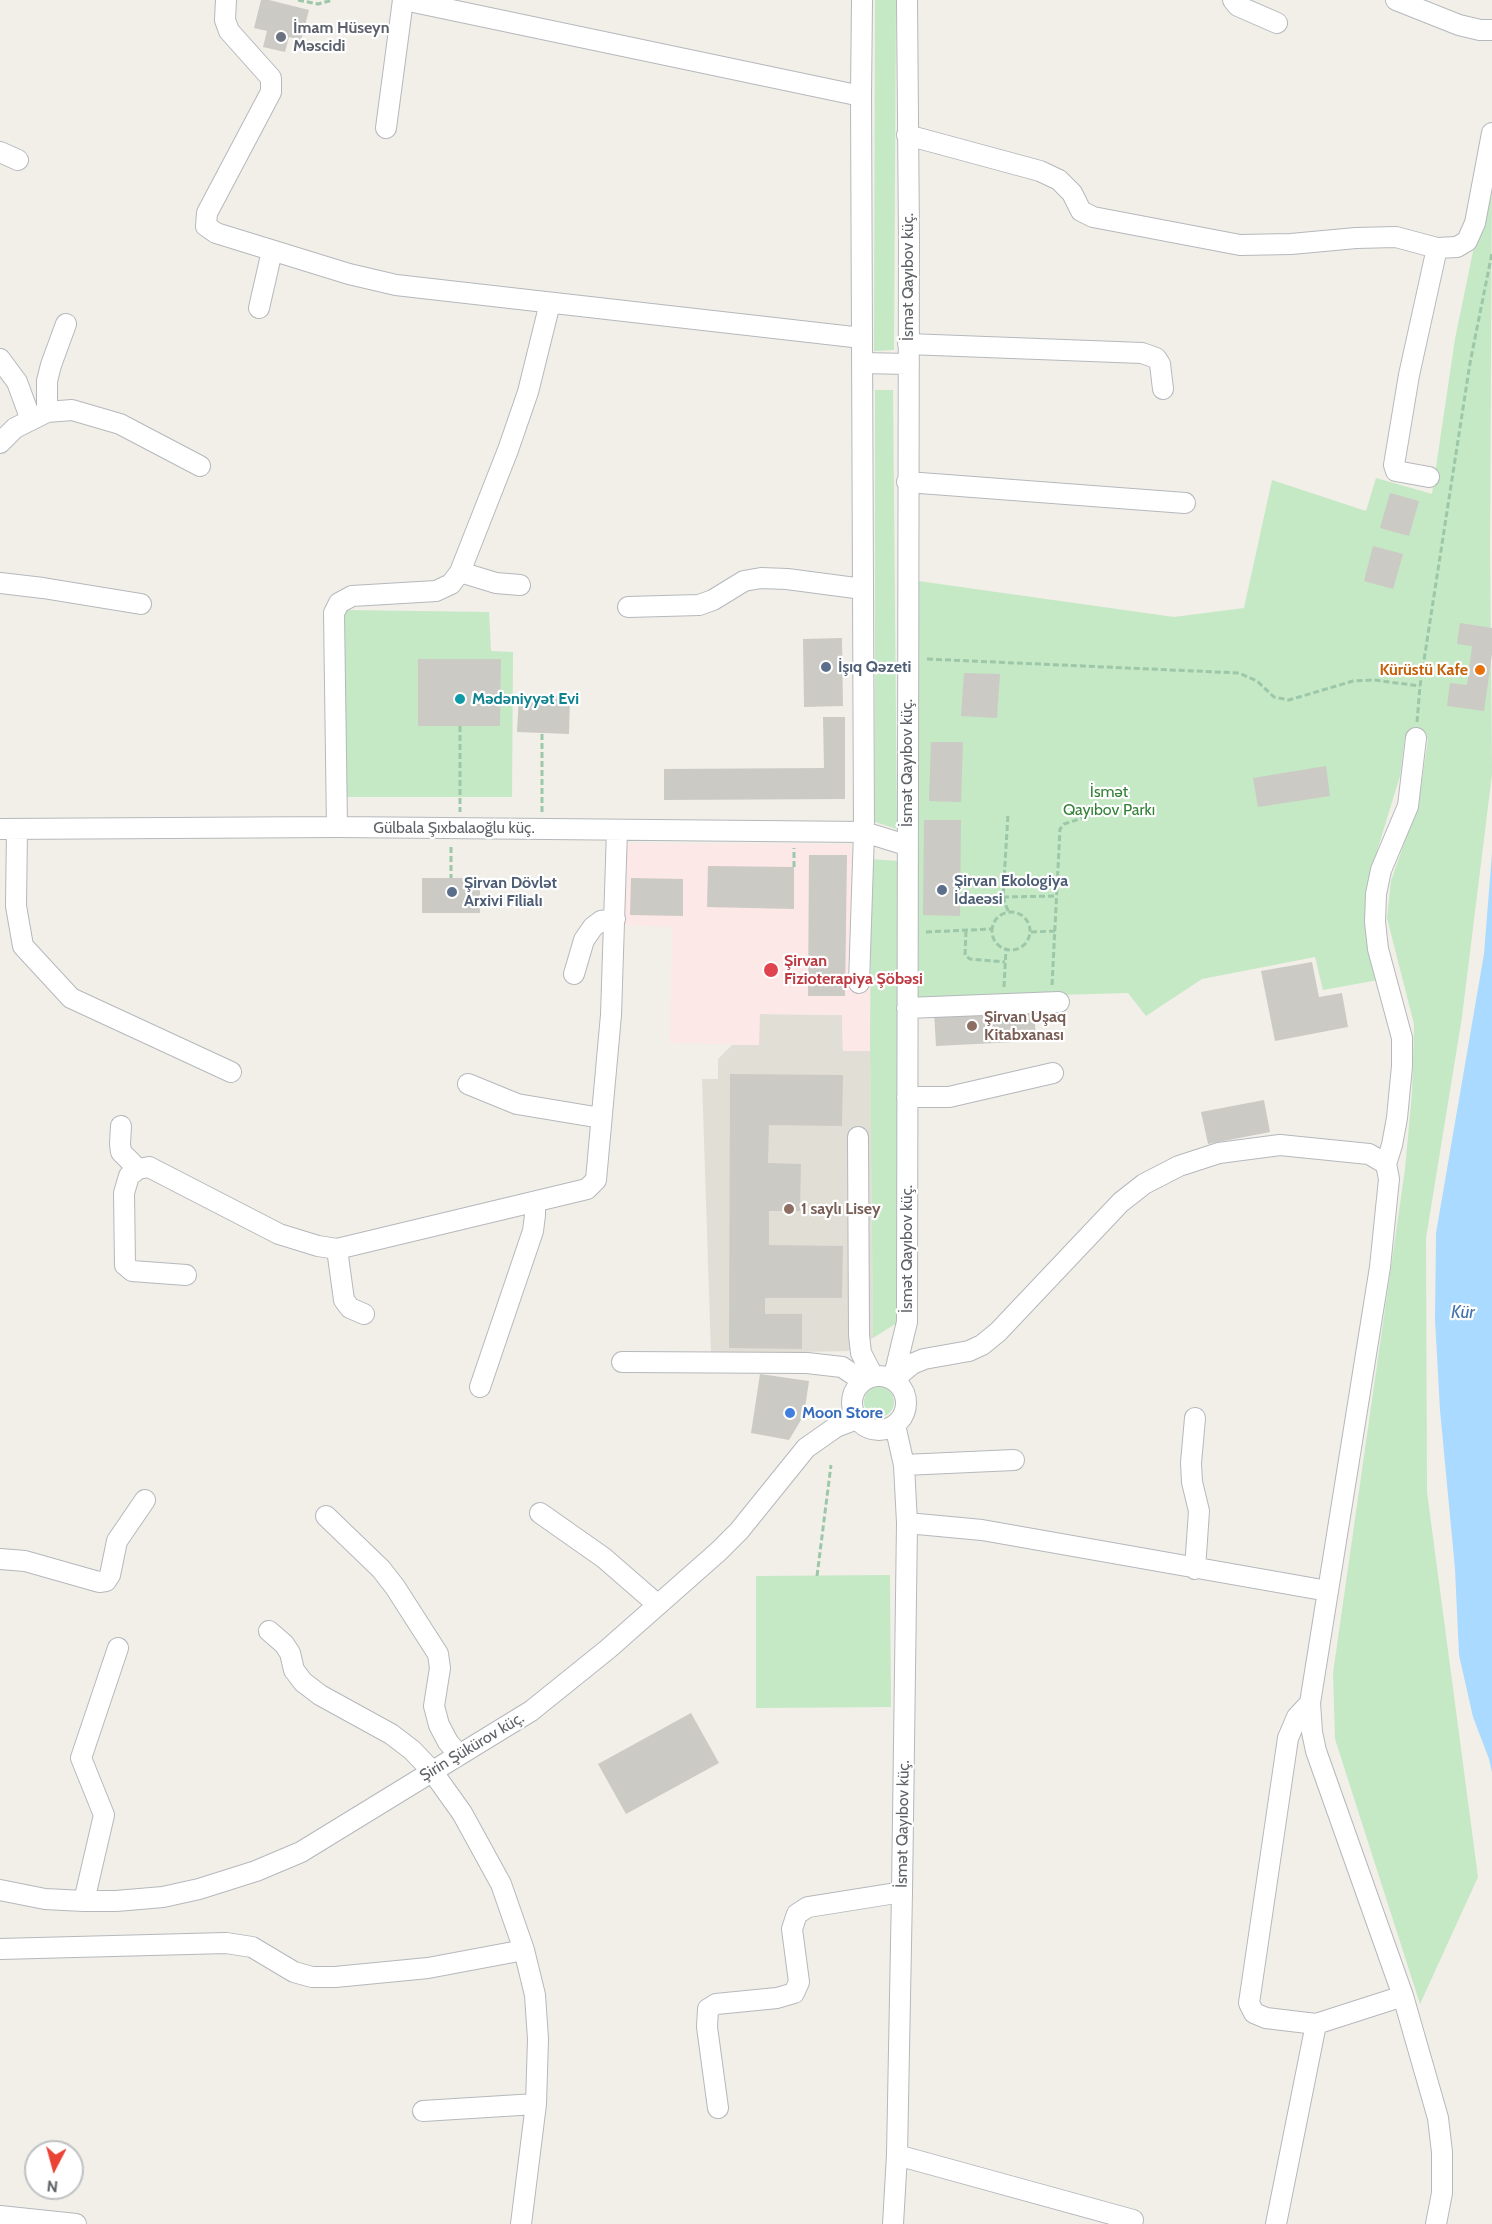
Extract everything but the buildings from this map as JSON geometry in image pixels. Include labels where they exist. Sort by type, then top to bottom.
[{"type":"street","points":[[226,0],[225,20],[229,31],[271,78],[271,92],[207,213],[206,226],[216,233],[349,274],[396,285],[862,338]]},
{"type":"street","points":[[386,128],[404,0],[861,96]]},
{"type":"street","points":[[859,983],[864,832],[862,0]]},
{"type":"street","name":"İsmət Qayıbov küç.","points":[[893,1380],[907,1322],[907,0]]},
{"type":"street","points":[[1233,0],[1238,6],[1277,23]]},
{"type":"street","points":[[1396,0],[1459,25],[1492,30]]},
{"type":"street","points":[[907,135],[1040,171],[1059,180],[1072,193],[1082,211],[1093,217],[1240,245],[1396,237],[1437,248],[1457,247],[1467,241],[1475,223],[1492,133]]},
{"type":"street","points":[[1429,477],[1396,471],[1394,465],[1409,375],[1437,248]]},
{"type":"street","points":[[258,308],[272,250]]},
{"type":"street","points":[[337,827],[334,613],[339,603],[352,596],[436,591],[450,584],[460,572],[528,392],[550,303]]},
{"type":"street","points":[[39,416],[51,365],[66,324]]},
{"type":"street","points":[[908,344],[1142,353],[1156,358],[1160,363],[1163,389]]},
{"type":"street","points":[[0,359],[39,416]]},
{"type":"street","points":[[862,363],[908,364]]},
{"type":"street","points":[[0,443],[15,428],[39,416],[72,410],[120,423],[200,466]]},
{"type":"street","points":[[907,482],[1185,503]]},
{"type":"street","points":[[460,572],[496,583],[520,585]]},
{"type":"street","points":[[628,607],[699,605],[713,600],[744,581],[761,578],[787,579],[863,590]]},
{"type":"street","points":[[0,584],[43,588],[141,604]]},
{"type":"street","points":[[1416,738],[1408,806],[1381,870],[1376,894],[1375,922],[1378,949],[1402,1038],[1402,1066],[1397,1118],[1386,1164],[1389,1179],[1380,1267],[1310,1703],[1316,1751],[1402,1996],[1438,2118],[1442,2152],[1442,2193],[1436,2224]]},
{"type":"street","name":"Gülbala Şıxbalaoğlu küç.","points":[[8,829],[337,827],[864,832],[906,845]]},
{"type":"street","points":[[8,829],[16,906],[23,946],[71,998],[231,1072]]},
{"type":"street","points":[[186,1275],[132,1270],[125,1265],[124,1193],[129,1176],[138,1168],[149,1167],[279,1234],[318,1246],[337,1249],[587,1189],[596,1180],[611,1015],[617,830]]},
{"type":"street","points":[[574,974],[584,940],[592,927],[601,921],[615,919]]},
{"type":"street","points":[[907,1008],[1055,1002]]},
{"type":"street","points":[[907,1097],[949,1097],[1053,1073]]},
{"type":"street","points":[[468,1084],[517,1104],[601,1118]]},
{"type":"street","points":[[121,1126],[121,1152],[138,1168]]},
{"type":"street","points":[[858,1137],[859,1335],[868,1378]]},
{"type":"street","points":[[893,1380],[912,1364],[924,1359],[969,1351],[982,1345],[998,1332],[1121,1202],[1144,1184],[1179,1166],[1219,1153],[1280,1145],[1369,1154],[1386,1164]]},
{"type":"street","points":[[480,1387],[533,1231],[536,1215],[535,1202]]},
{"type":"street","points":[[337,1249],[344,1300],[350,1308],[364,1314]]},
{"type":"street","points":[[622,1362],[807,1363],[842,1367],[868,1378],[883,1376],[893,1380],[906,1396],[906,1407],[902,1417],[895,1425],[885,1429],[875,1429],[865,1426],[857,1419],[852,1398],[856,1388],[868,1378]]},
{"type":"street","points":[[1195,1418],[1191,1463],[1198,1511],[1195,1569]]},
{"type":"street","name":"Şirin Şükürov küç.","points":[[0,1890],[45,1899],[84,1901],[164,1897],[199,1889],[256,1871],[301,1852],[531,1710],[608,1649],[739,1531],[806,1448],[836,1427],[857,1419]]},
{"type":"street","name":"İsmət Qayıbov küç.","points":[[894,2224],[902,1892],[907,1522],[904,1465],[895,1425]]},
{"type":"street","points":[[904,1465],[1014,1460]]},
{"type":"street","points":[[0,1558],[25,1561],[99,1582],[106,1581],[110,1575],[117,1541],[145,1500]]},
{"type":"street","points":[[540,1513],[604,1558],[658,1605]]},
{"type":"street","points":[[326,1516],[381,1569],[438,1654],[440,1668],[434,1707],[439,1725],[448,1742],[459,1755]]},
{"type":"street","points":[[907,1522],[982,1530],[1328,1591]]},
{"type":"street","points":[[269,1632],[284,1644],[290,1653],[294,1670],[303,1682],[320,1695],[391,1734],[412,1750],[432,1771],[462,1813],[501,1884],[524,1950],[535,1995],[538,2039],[536,2104],[521,2224]]},
{"type":"street","points":[[84,1901],[104,1815],[81,1758],[118,1648]]},
{"type":"street","points":[[1310,1703],[1297,1717],[1288,1738],[1249,2003],[1254,2013],[1266,2018],[1316,2024],[1402,1996]]},
{"type":"street","points":[[718,2108],[707,2026],[708,2010],[716,2004],[777,1998],[794,1993],[799,1982],[792,1929],[797,1914],[808,1907],[902,1892]]},
{"type":"street","points":[[0,1949],[226,1943],[252,1947],[294,1972],[312,1977],[428,1968],[524,1950]]},
{"type":"street","points":[[1276,2224],[1316,2024]]},
{"type":"street","points":[[423,2111],[536,2104]]},
{"type":"street","points":[[897,2155],[1133,2220]]},
{"type":"street","points":[[0,2216],[76,2224]]},
{"type":"path","points":[[298,0],[318,4],[333,0]]},
{"type":"path","points":[[1416,738],[1420,686],[1470,363],[1492,253]]},
{"type":"path","points":[[907,658],[1239,673],[1257,681],[1274,698],[1289,700],[1353,681],[1374,680],[1420,686]]},
{"type":"path","points":[[452,878],[460,726]]},
{"type":"path","points":[[542,733],[542,829]]},
{"type":"path","points":[[1008,814],[1003,897],[1008,911]]},
{"type":"path","points":[[1055,1002],[1055,931],[1060,829],[1064,824],[1095,814]]},
{"type":"path","points":[[1003,897],[1057,896]]},
{"type":"path","points":[[1008,911],[1024,916],[1031,932],[1022,947],[1014,950],[1005,950],[998,945],[991,930],[994,921],[1008,911]]},
{"type":"path","points":[[966,930],[965,954],[970,959],[1005,962]]},
{"type":"path","points":[[907,933],[991,930]]},
{"type":"path","points":[[1031,932],[1055,931]]},
{"type":"path","points":[[1004,1004],[1005,950]]},
{"type":"path","points":[[817,1576],[831,1465]]},
{"type":"shaded area","name":"Şirvan Fizioterapiya Şöbəsi","points":[[626,843],[851,844],[852,858],[871,859],[870,1051],[843,1051],[842,1015],[760,1014],[759,1045],[670,1043],[672,927],[624,925]]},
{"type":"shaded area","name":"1 saylı Lisey","points":[[759,1014],[842,1015],[843,1051],[870,1051],[873,1338],[848,1351],[711,1354],[702,1079],[718,1079],[718,1059],[732,1045],[758,1045]]},
{"type":"green space","points":[[875,0],[896,0],[894,350],[874,351]]},
{"type":"green space","name":"İsmət Qayıbov Parkı","points":[[1492,159],[1490,548],[1492,774],[1462,1017],[1426,1238],[1427,1492],[1478,1877],[1420,2004],[1335,1739],[1333,1673],[1405,1169],[1412,1093],[1414,1024],[1387,918],[1391,881],[1419,800],[1428,739],[1405,737],[1400,776],[1370,874],[1378,980],[1323,990],[1315,957],[1202,979],[1146,1016],[1128,993],[915,999],[918,581],[1174,617],[1244,608],[1272,480],[1366,511],[1376,478],[1432,494],[1455,339]]},
{"type":"green space","points":[[875,390],[893,390],[897,829],[875,822]]},
{"type":"green space","points":[[345,610],[489,612],[491,651],[513,652],[512,797],[345,797]]},
{"type":"green space","points":[[871,859],[898,861],[897,1323],[873,1338],[870,1051]]},
{"type":"green space","points":[[879,1387],[890,1391],[894,1402],[890,1413],[879,1417],[868,1413],[864,1402],[868,1391]]},
{"type":"green space","points":[[890,1575],[891,1707],[756,1708],[756,1576]]},
{"type":"water","name":"Kür","points":[[1492,853],[1492,1773],[1473,1717],[1459,1655],[1455,1569],[1440,1410],[1435,1320],[1436,1233],[1484,954]]},
{"type":"place","name":"İmam Hüseyn Məscidi","points":[[281,37]]},
{"type":"place","name":"İşıq Qəzeti","points":[[826,667]]},
{"type":"place","name":"Kürüstü Kafe","points":[[1480,670]]},
{"type":"place","name":"Mədəniyyət Evi","points":[[460,699]]},
{"type":"place","name":"Şirvan Ekologiya İdaeəsi","points":[[942,890]]},
{"type":"place","name":"Şirvan Dövlət Arxivi Filialı","points":[[452,892]]},
{"type":"place","name":"Şirvan Fizioterapiya Şöbəsi","points":[[771,970]]},
{"type":"place","name":"Şirvan Uşaq Kitabxanası","points":[[972,1026]]},
{"type":"place","name":"1 saylı Lisey","points":[[789,1209]]},
{"type":"place","name":"Moon Store","points":[[790,1413]]}]
